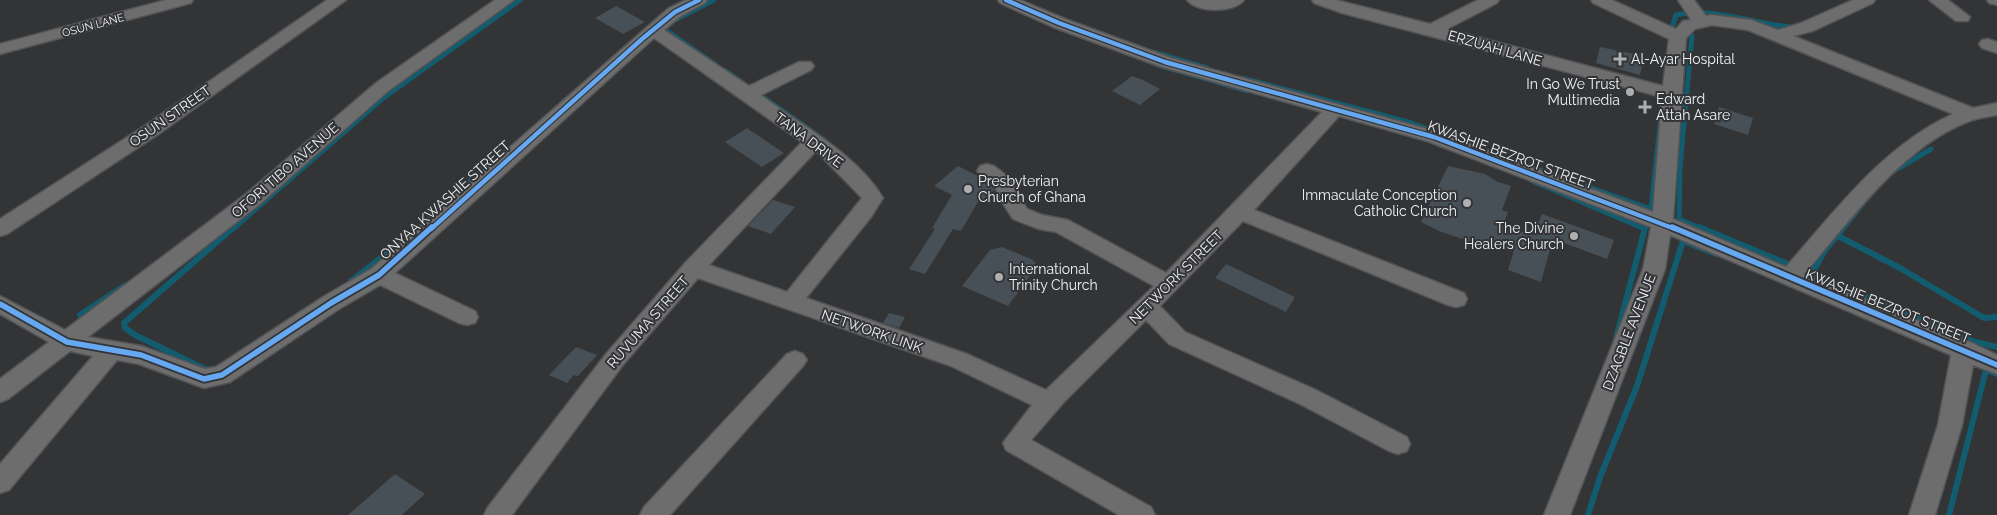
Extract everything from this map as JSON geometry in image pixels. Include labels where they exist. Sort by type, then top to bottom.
[{"type":"street","name":"OSUN LANE","points":[[0,49],[185,0]]},
{"type":"street","name":"OSUN STREET","points":[[0,230],[153,129],[338,0]]},
{"type":"street","name":"OFORI TIBO AVENUE","points":[[67,342],[245,206],[382,87],[506,0]]},
{"type":"street","name":"ONYAA KWASHIE STREET","points":[[0,304],[67,342],[141,355],[186,374],[204,379],[222,375],[331,303],[379,275],[653,30],[675,12],[698,0]]},
{"type":"street","name":"KWASHIE BEZROT STREET","points":[[1006,0],[1059,23],[1165,62],[1434,137],[1662,224],[1994,361]]},
{"type":"street","points":[[1195,0],[1212,5],[1225,5],[1236,0]]},
{"type":"street","name":"ERZUAH LANE","points":[[1320,0],[1371,17],[1431,30],[1551,64],[1672,94]]},
{"type":"street","points":[[1431,30],[1491,0]]},
{"type":"street","points":[[1599,0],[1678,37],[1689,25],[1701,22],[1715,20],[1751,26],[1971,114]]},
{"type":"street","points":[[1686,0],[1701,22]]},
{"type":"street","points":[[1778,36],[1806,27],[1866,0]]},
{"type":"street","points":[[1937,0],[1962,17]]},
{"type":"street","name":"TANA DRIVE","points":[[653,30],[748,94],[785,123],[815,141],[842,163],[873,198],[864,212],[790,303]]},
{"type":"street","name":"DZAGBLE AVENUE","points":[[1557,515],[1654,269],[1662,224],[1678,37]]},
{"type":"street","points":[[748,94],[805,66]]},
{"type":"street","name":"NETWORK STREET","points":[[1142,515],[1015,443],[1047,401],[1146,307],[1240,212],[1335,109]]},
{"type":"street","points":[[1789,278],[1886,170],[1929,135],[1957,119],[1997,109]]},
{"type":"street","name":"RUVUMA STREET","points":[[498,515],[614,360],[694,268],[782,173],[815,141]]},
{"type":"street","points":[[987,171],[1005,184],[1008,196],[1020,214],[1039,222],[1061,226],[1168,284]]},
{"type":"street","points":[[1240,212],[1456,299]]},
{"type":"street","name":"NETWORK LINK","points":[[694,268],[790,303],[959,360],[1047,401]]},
{"type":"street","points":[[379,275],[467,317]]},
{"type":"street","points":[[1146,307],[1178,338],[1308,397],[1398,444]]},
{"type":"street","points":[[0,392],[67,342]]},
{"type":"street","points":[[1922,515],[1950,425],[1964,349]]},
{"type":"street","points":[[0,482],[111,351]]},
{"type":"street","points":[[653,515],[795,360]]},
{"type":"building","points":[[616,6],[645,22],[623,34],[595,18]]},
{"type":"building","name":"Al-Ayar Hospital","points":[[1600,47],[1644,56],[1640,75],[1596,63]]},
{"type":"building","points":[[1132,76],[1160,89],[1140,105],[1112,91]]},
{"type":"building","points":[[1719,107],[1753,118],[1748,135],[1714,124]]},
{"type":"building","points":[[747,128],[784,153],[762,167],[725,142]]},
{"type":"building","points":[[958,166],[982,178],[995,190],[982,201],[979,200],[961,231],[953,229],[925,274],[909,269],[935,229],[932,228],[952,195],[934,186]]},
{"type":"building","points":[[1448,166],[1485,174],[1498,182],[1511,186],[1502,210],[1508,212],[1503,226],[1533,235],[1542,214],[1614,240],[1607,259],[1553,239],[1541,282],[1508,270],[1515,247],[1474,243],[1439,231],[1421,222]]},
{"type":"building","points":[[773,200],[795,207],[771,234],[748,226]]},
{"type":"building","name":"International Trinity Church","points":[[1002,247],[1033,260],[1037,266],[1008,306],[962,286],[990,250]]},
{"type":"building","points":[[1226,264],[1295,297],[1286,312],[1215,278]]},
{"type":"building","points":[[889,313],[905,317],[899,328],[883,323]]},
{"type":"building","points":[[576,347],[597,355],[578,376],[574,375],[567,383],[549,375]]},
{"type":"building","points":[[395,474],[425,494],[402,515],[348,515]]},
{"type":"waterway","points":[[233,229],[382,99],[520,0]]},
{"type":"waterway","points":[[673,21],[714,0]]},
{"type":"waterway","points":[[1670,34],[1676,15],[1690,13],[1719,14],[1790,27]]},
{"type":"waterway","points":[[663,28],[716,65]]},
{"type":"waterway","points":[[1692,36],[1680,168],[1679,219],[1702,229]]},
{"type":"waterway","points":[[1153,52],[1207,68]]},
{"type":"waterway","points":[[1158,65],[1248,91]]},
{"type":"waterway","points":[[726,71],[827,142]]},
{"type":"waterway","points":[[1242,78],[1412,123],[1438,133]]},
{"type":"waterway","points":[[1515,161],[1651,209],[1662,105]]},
{"type":"waterway","points":[[1894,171],[1931,149]]},
{"type":"waterway","points":[[459,192],[496,155],[501,157],[505,154]]},
{"type":"waterway","points":[[1532,181],[1645,229]]},
{"type":"waterway","points":[[1843,229],[1868,197]]},
{"type":"waterway","points":[[211,369],[207,370],[135,335],[125,328],[124,323],[234,227]]},
{"type":"waterway","points":[[1699,227],[1972,341],[1997,347]]},
{"type":"waterway","points":[[1812,273],[1824,252],[1844,227]]},
{"type":"waterway","points":[[1616,338],[1645,229]]},
{"type":"waterway","points":[[351,281],[409,236]]},
{"type":"waterway","points":[[1838,236],[1900,268],[1984,318],[1997,317]]},
{"type":"waterway","points":[[1588,515],[1600,477],[1637,386],[1683,241],[1716,254]]},
{"type":"waterway","points":[[80,315],[124,286]]},
{"type":"waterway","points":[[1949,515],[1986,370],[1997,374]]},
{"type":"cycle path","points":[[0,304],[67,342],[141,355],[204,379],[222,375],[331,303],[379,275],[642,39],[675,12],[699,0]]},
{"type":"cycle path","points":[[1006,0],[1059,23],[1165,62],[1434,137],[1662,223],[1997,365]]},
{"type":"place","name":"Al-Ayar Hospital","points":[[1620,59]]},
{"type":"place","name":"In Go We Trust Multimedia","points":[[1630,92]]},
{"type":"place","name":"Edward Attah Asare","points":[[1645,107]]},
{"type":"place","name":"Presbyterian Church of Ghana","points":[[968,189]]},
{"type":"place","name":"Immaculate Conception Catholic Church","points":[[1467,203]]},
{"type":"place","name":"The Divine Healers Church","points":[[1574,236]]},
{"type":"place","name":"International Trinity Church","points":[[999,277]]}]
